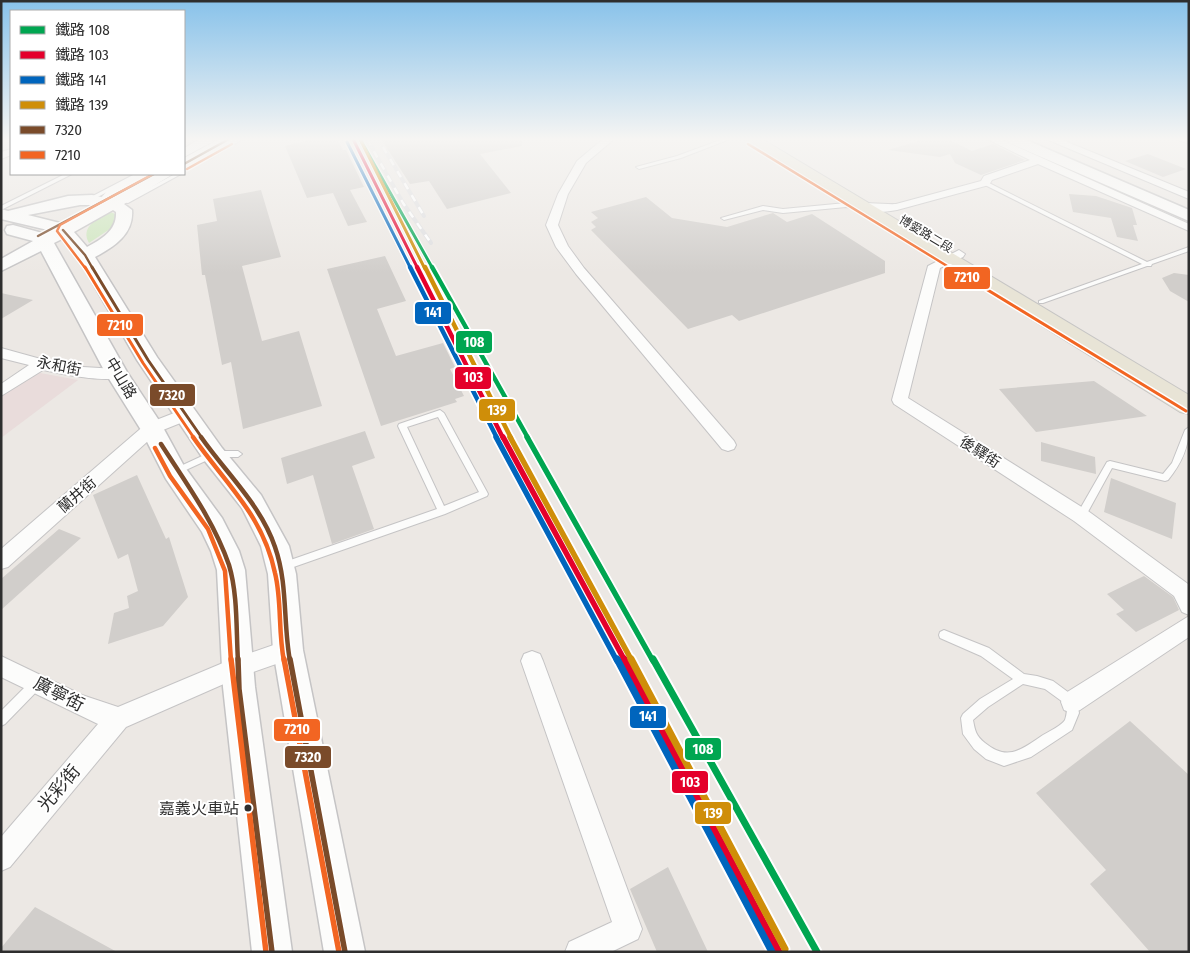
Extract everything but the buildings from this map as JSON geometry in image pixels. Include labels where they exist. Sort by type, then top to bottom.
[{"type":"main road","points":[[1,265],[50,233],[138,183]]},
{"type":"main road","points":[[3,216],[48,204],[116,197],[145,183]]},
{"type":"main road","name":"博愛路二段","points":[[822,183],[860,207],[1042,302],[1189,389]]},
{"type":"main road","name":"博愛路二段","points":[[841,183],[884,209],[952,256],[1189,406]]},
{"type":"main road","points":[[1110,183],[1186,218]]},
{"type":"main road","points":[[1117,183],[1186,218]]},
{"type":"main road","points":[[85,256],[108,242],[123,225],[124,210],[116,197]]},
{"type":"main road","points":[[3,216],[50,233],[85,256],[152,365],[187,414],[226,454],[264,522],[275,546],[280,568],[288,650],[345,952]]},
{"type":"main road","name":"中山路","points":[[50,233],[59,268],[118,374],[152,428],[175,472],[213,526],[225,551],[230,570],[238,667],[272,952]]},
{"type":"main road","points":[[1,265],[42,263],[59,268]]},
{"type":"main road","points":[[118,374],[152,365]]},
{"type":"street","points":[[116,197],[134,183]]},
{"type":"street","points":[[116,197],[150,183]]},
{"type":"street","points":[[569,183],[563,194],[552,225],[562,247],[580,271],[728,445]]},
{"type":"street","points":[[860,207],[884,209],[983,183]]},
{"type":"street","points":[[1098,183],[1186,218]]},
{"type":"street","points":[[1159,183],[1189,196]]},
{"type":"street","name":"後驛街","points":[[952,256],[934,266],[900,400],[1081,516],[1182,590],[1189,606]]},
{"type":"street","name":"永和街","points":[[1,353],[66,371],[118,374]]},
{"type":"street","points":[[1,391],[41,364]]},
{"type":"street","name":"蘭井街","points":[[1,561],[152,428],[187,414]]},
{"type":"street","points":[[1072,702],[1189,625]]},
{"type":"street","points":[[118,719],[238,667],[288,650]]},
{"type":"street","points":[[532,661],[628,928],[579,952]]},
{"type":"street","name":"廣寧街","points":[[1,666],[38,682],[98,714],[118,719]]},
{"type":"street","name":"光彩街","points":[[1,858],[118,719]]},
{"type":"lane","points":[[3,216],[54,183]]},
{"type":"lane","points":[[116,197],[129,183]]},
{"type":"lane","points":[[116,197],[152,183]]},
{"type":"lane","points":[[986,183],[1149,265]]},
{"type":"lane","points":[[724,218],[763,208],[783,211],[846,205],[860,207]]},
{"type":"lane","points":[[1042,302],[1189,249]]},
{"type":"lane","points":[[280,568],[442,511],[484,494],[440,413],[402,426],[442,511]]},
{"type":"lane","points":[[1081,516],[1110,464],[1165,478],[1176,464],[1189,430]]},
{"type":"lane","points":[[175,472],[226,454]]},
{"type":"lane","points":[[944,635],[985,652],[1022,679],[1042,681],[1056,688],[1072,702],[1073,713],[1068,726],[1027,753],[1004,760],[990,755],[970,734],[967,718],[984,703],[1022,679]]},
{"type":"lane","points":[[1,720],[38,682]]},
{"type":"shaded area","points":[[35,372],[78,380],[1,438],[1,395]]},
{"type":"green space","points":[[109,211],[119,216],[113,227],[89,243],[87,237],[88,228],[95,220]]},
{"type":"railway","points":[[392,183],[403,203],[431,243]]},
{"type":"railway","points":[[405,183],[424,216]]},
{"type":"rail line","name":"141","points":[[368,183],[493,431],[661,741],[772,952]]},
{"type":"rail line","name":"103","points":[[375,183],[498,428],[667,738],[779,952]]},
{"type":"rail line","name":"139","points":[[382,183],[504,425],[672,735],[785,949]]},
{"type":"rail line","name":"108","points":[[385,183],[817,952]]},
{"type":"transit line","name":"7320","points":[[38,236],[136,183]]},
{"type":"transit line","name":"7210","points":[[136,183],[60,225],[57,231],[80,259],[143,363],[208,458],[247,505],[269,548],[276,575],[282,651],[339,952]]},
{"type":"transit line","name":"7210","points":[[813,183],[1186,411]]},
{"type":"transit line","name":"7320","points":[[63,230],[85,255],[148,360],[213,454],[252,502],[275,546],[282,574],[288,650],[345,952]]},
{"type":"transit line","name":"7320","points":[[161,444],[211,523],[229,566],[235,600],[239,689],[272,952]]},
{"type":"transit line","name":"7210","points":[[155,448],[170,476],[208,529],[225,571],[233,688],[266,952]]},
{"type":"place","name":"嘉義火車站","points":[[248,808]]}]
